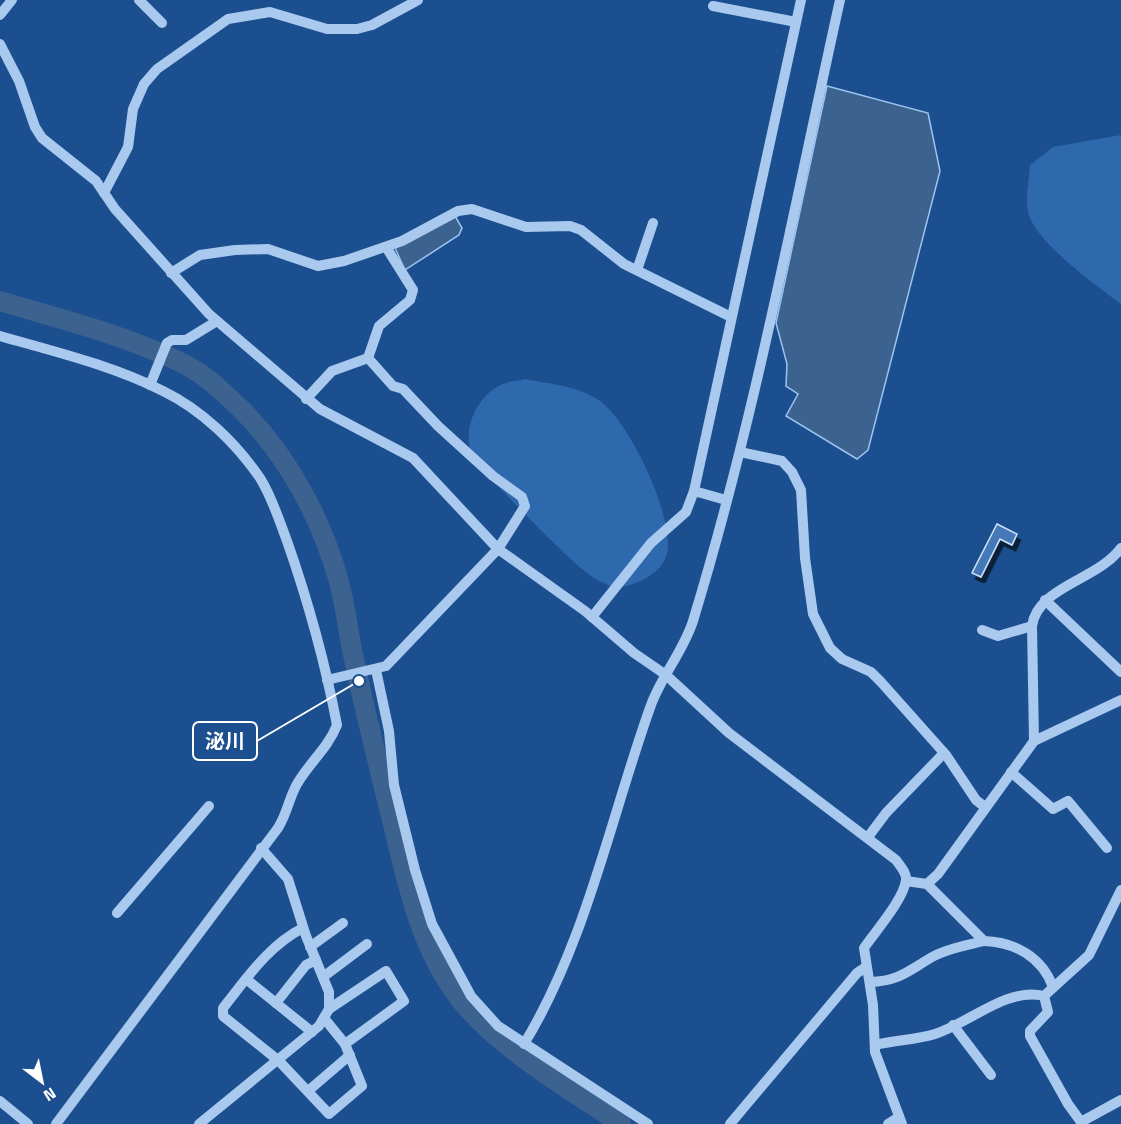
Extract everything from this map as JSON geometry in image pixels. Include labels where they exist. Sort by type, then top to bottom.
[{"type":"street","points":[[0,15],[12,0]]},
{"type":"street","points":[[139,0],[162,23]]},
{"type":"street","points":[[104,193],[128,147],[133,109],[144,84],[157,69],[228,19],[270,12],[327,29],[357,29],[372,25],[418,0]]},
{"type":"street","points":[[592,617],[651,543],[686,512],[694,491],[801,0]]},
{"type":"street","points":[[524,1044],[556,987],[651,705],[687,638],[740,452],[840,0]]},
{"type":"street","points":[[713,6],[796,22]]},
{"type":"street","points":[[0,44],[19,81],[39,134],[96,181],[171,273],[217,321],[306,399],[344,423],[413,458],[498,549],[592,617],[634,653],[666,675],[729,733],[896,860],[905,872],[906,881],[898,898],[864,948],[870,982],[875,1045],[900,1120],[888,1124]]},
{"type":"street","points":[[171,273],[200,255],[235,250],[268,249],[318,266],[344,261],[402,241],[442,218],[472,209],[526,227],[576,228],[637,270],[731,317]]},
{"type":"street","points":[[637,270],[653,223]]},
{"type":"street","points":[[368,358],[379,326],[410,300],[412,290],[386,247]]},
{"type":"street","points":[[150,385],[167,344],[172,340],[186,340],[217,321]]},
{"type":"street","points":[[0,336],[100,364],[165,391],[211,422],[238,450],[261,480],[274,506],[306,595],[331,679],[337,725],[333,736],[295,787],[286,814],[56,1124]]},
{"type":"street","points":[[306,399],[332,371],[368,358]]},
{"type":"street","points":[[331,679],[386,666],[498,549],[525,506],[522,497],[493,476],[438,426],[403,389],[393,386],[368,358]]},
{"type":"street","points":[[740,452],[782,461],[792,472],[801,490],[813,614],[830,648],[842,659],[871,672],[944,753],[976,800],[985,807]]},
{"type":"street","points":[[694,491],[726,500]]},
{"type":"street","points":[[1035,741],[1032,626],[1036,613],[1045,600],[1101,568],[1121,548]]},
{"type":"street","points":[[1045,600],[1121,672]]},
{"type":"street","points":[[982,630],[998,636],[1032,626]]},
{"type":"street","points":[[372,670],[389,731],[397,797],[415,870],[432,924],[471,996],[498,1026],[648,1124]]},
{"type":"street","points":[[927,884],[938,874],[1035,741],[1121,700]]},
{"type":"street","points":[[868,837],[886,813],[944,753]]},
{"type":"street","points":[[1011,772],[1053,809],[1068,801],[1107,848]]},
{"type":"street","points":[[117,914],[209,806]]},
{"type":"street","points":[[261,848],[288,879],[303,928],[329,992],[326,1014],[348,1049],[362,1086],[329,1114],[279,1061],[223,1016],[223,1008],[246,979],[285,937],[303,928]]},
{"type":"street","points":[[906,881],[927,884],[984,941]]},
{"type":"street","points":[[1044,996],[1089,955],[1121,890]]},
{"type":"street","points":[[310,947],[343,923]]},
{"type":"street","points":[[870,982],[898,978],[940,953],[984,941],[1003,942],[1032,955],[1053,987]]},
{"type":"street","points":[[323,977],[367,944]]},
{"type":"street","points":[[276,1003],[306,965],[316,960]]},
{"type":"street","points":[[730,1124],[857,973],[866,967]]},
{"type":"street","points":[[206,1122],[312,1032],[326,1014],[386,971],[404,1001],[348,1049],[308,1091]]},
{"type":"street","points":[[246,979],[312,1032]]},
{"type":"street","points":[[875,1045],[935,1034],[1017,996],[1033,994],[1044,996]]},
{"type":"street","points":[[1044,996],[1048,1012],[1045,1018],[1030,1031],[1030,1036],[1068,1104],[1081,1122],[1121,1100]]},
{"type":"street","points":[[953,1025],[992,1076]]},
{"type":"street","points":[[2,1107],[28,1124]]},
{"type":"shaded area","points":[[827,86],[928,113],[940,171],[868,450],[857,459],[786,416],[798,394],[786,386],[787,364],[776,323]]},
{"type":"shaded area","points":[[1121,135],[1121,304],[1068,262],[1042,236],[1028,212],[1027,200],[1030,165],[1053,147]]},
{"type":"shaded area","points":[[455,216],[462,228],[459,235],[405,270],[395,248]]},
{"type":"shaded area","points":[[525,379],[564,386],[592,396],[612,412],[624,429],[648,472],[664,518],[668,538],[664,561],[646,578],[615,588],[590,575],[523,512],[476,459],[470,449],[469,430],[480,402],[503,384]]},
{"type":"building","points":[[997,524],[1017,534],[1012,545],[1000,539],[981,577],[972,573]]},
{"type":"waterway","points":[[0,301],[117,336],[184,364],[207,379],[258,427],[288,467],[301,489],[332,558],[402,863],[424,934],[445,978],[459,998],[493,1034],[535,1066],[621,1124]]},
{"type":"place","name":"泌川","points":[[359,681]]}]
